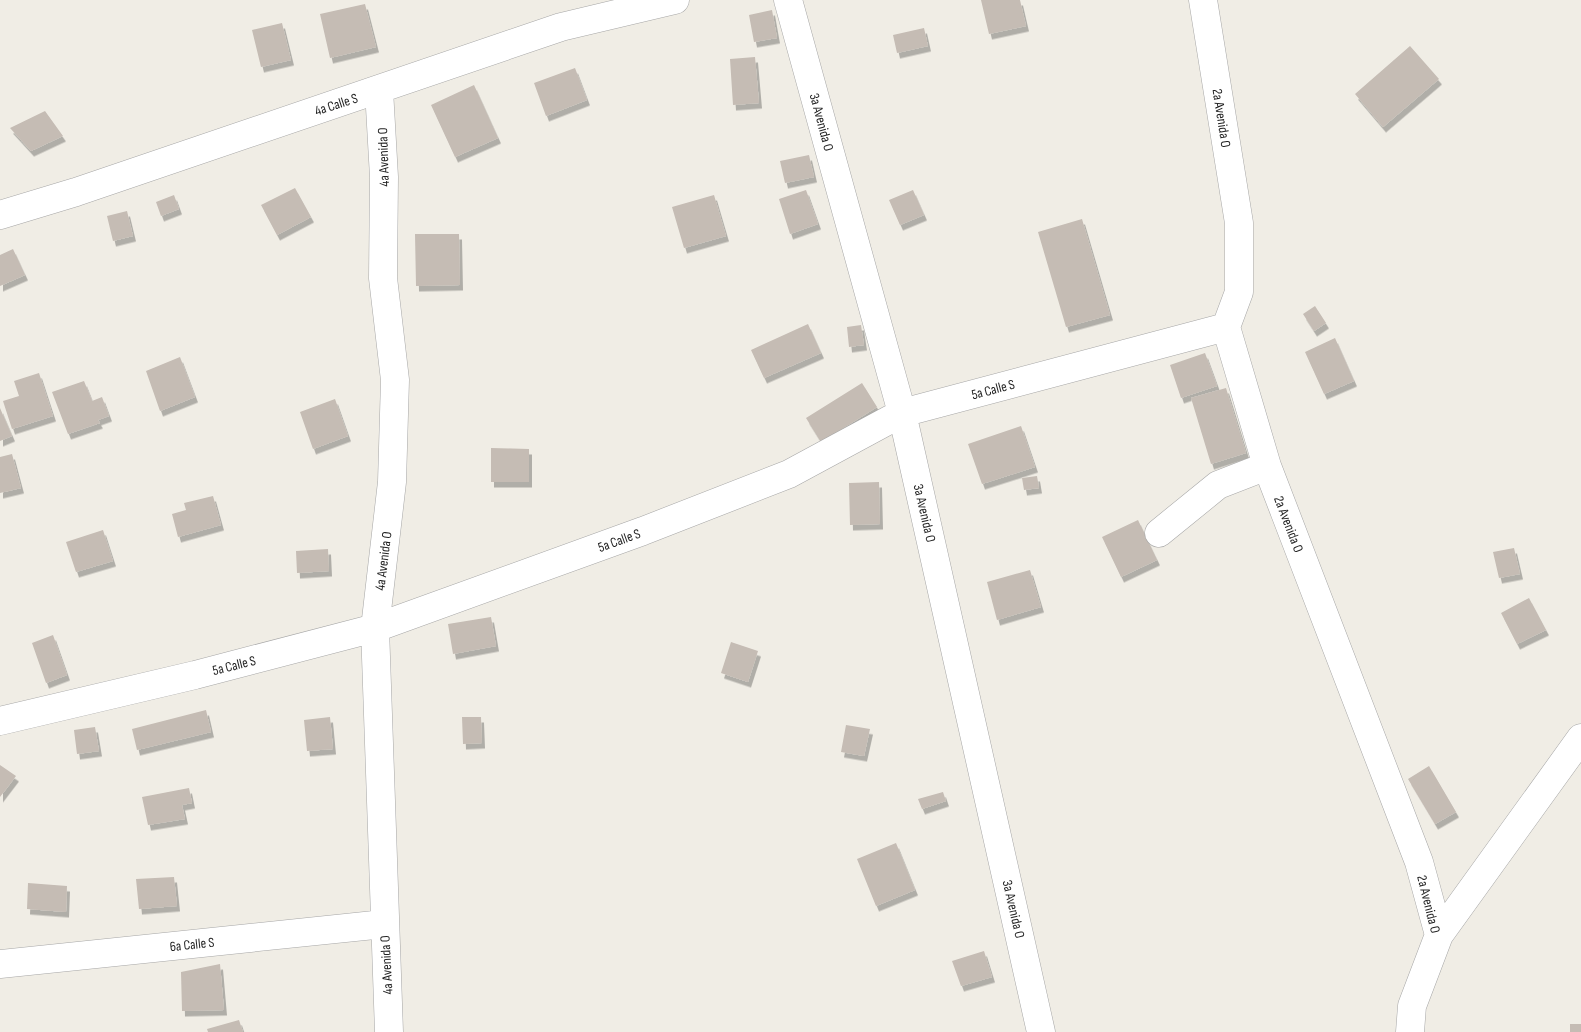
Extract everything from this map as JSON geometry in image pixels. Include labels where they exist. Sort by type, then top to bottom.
[{"type":"street","name":"4a Calle S","points":[[0,215],[76,192],[561,27],[675,0]]},
{"type":"street","name":"3a Avenida O","points":[[788,0],[902,413],[1042,1032]]},
{"type":"street","name":"2a Avenida O","points":[[1203,0],[1239,223],[1239,292],[1226,327],[1267,466],[1418,862],[1438,935],[1412,1006],[1410,1032]]},
{"type":"street","name":"4a Avenida O","points":[[379,90],[384,177],[383,278],[395,380],[392,482],[375,628],[389,1032]]},
{"type":"street","name":"5a Calle S","points":[[0,721],[185,677],[375,628],[643,531],[789,474],[902,413],[1226,327]]},
{"type":"street","points":[[1159,533],[1218,485],[1267,466]]},
{"type":"street","points":[[1438,935],[1581,738]]},
{"type":"street","name":"6a Calle S","points":[[0,964],[384,924]]},
{"type":"building","points":[[981,0],[1020,0],[1026,26],[989,34]]},
{"type":"building","points":[[365,4],[376,47],[330,58],[320,14]]},
{"type":"building","points":[[772,10],[777,38],[754,42],[749,15]]},
{"type":"building","points":[[282,23],[291,60],[261,67],[252,30]]},
{"type":"building","points":[[924,28],[928,46],[897,53],[893,35]]},
{"type":"building","points":[[1410,46],[1439,79],[1383,127],[1355,94]]},
{"type":"building","points":[[755,57],[759,103],[733,105],[730,59]]},
{"type":"building","points":[[575,68],[587,100],[546,116],[534,83]]},
{"type":"building","points":[[474,85],[498,138],[455,157],[431,105]]},
{"type":"building","points":[[45,111],[63,136],[31,151],[10,128]]},
{"type":"building","points":[[809,155],[814,177],[785,183],[780,161]]},
{"type":"building","points":[[295,188],[311,217],[277,235],[261,205]]},
{"type":"building","points":[[806,190],[818,224],[790,234],[779,199]]},
{"type":"building","points":[[913,190],[924,215],[900,225],[889,200]]},
{"type":"building","points":[[174,195],[179,209],[161,216],[156,202]]},
{"type":"building","points":[[714,195],[726,236],[684,248],[672,207]]},
{"type":"building","points":[[127,211],[133,236],[113,241],[107,216]]},
{"type":"building","points":[[1082,219],[1110,315],[1066,327],[1038,232]]},
{"type":"building","points":[[415,234],[459,234],[460,285],[416,286]]},
{"type":"building","points":[[13,249],[25,275],[0,286],[0,255]]},
{"type":"building","points":[[1315,306],[1326,323],[1314,331],[1303,314]]},
{"type":"building","points":[[808,324],[821,353],[764,378],[751,350]]},
{"type":"building","points":[[861,325],[864,345],[849,347],[847,327]]},
{"type":"building","points":[[1335,338],[1354,381],[1324,394],[1305,352]]},
{"type":"building","points":[[1205,353],[1217,386],[1181,398],[1170,365]]},
{"type":"building","points":[[180,357],[195,397],[160,411],[146,371]]},
{"type":"building","points":[[39,373],[53,416],[12,429],[3,401],[19,396],[14,381]]},
{"type":"building","points":[[84,381],[92,401],[102,397],[109,416],[98,420],[100,423],[68,434],[52,392]]},
{"type":"building","points":[[862,383],[877,407],[821,442],[806,418]]},
{"type":"building","points":[[1226,388],[1246,453],[1211,464],[1191,398]]},
{"type":"building","points":[[335,399],[348,436],[313,449],[300,412]]},
{"type":"building","points":[[0,408],[12,436],[0,441]]},
{"type":"building","points":[[1021,426],[1035,467],[982,484],[968,444]]},
{"type":"building","points":[[491,448],[529,449],[529,482],[491,482]]},
{"type":"building","points":[[12,454],[21,488],[0,493],[0,457]]},
{"type":"building","points":[[1037,476],[1039,488],[1024,490],[1022,478]]},
{"type":"building","points":[[879,482],[880,524],[850,525],[849,483]]},
{"type":"building","points":[[213,496],[221,525],[178,537],[172,514],[186,510],[184,503]]},
{"type":"building","points":[[1138,520],[1157,560],[1121,577],[1102,537]]},
{"type":"building","points":[[103,530],[113,561],[76,572],[66,542]]},
{"type":"building","points":[[1514,548],[1520,574],[1499,578],[1493,552]]},
{"type":"building","points":[[328,549],[329,571],[297,573],[296,551]]},
{"type":"building","points":[[1030,570],[1041,607],[997,620],[987,582]]},
{"type":"building","points":[[1529,598],[1546,630],[1517,644],[1501,613]]},
{"type":"building","points":[[491,617],[496,646],[453,654],[448,624]]},
{"type":"building","points":[[53,635],[67,675],[46,683],[32,643]]},
{"type":"building","points":[[731,642],[758,651],[748,682],[721,673]]},
{"type":"building","points":[[206,710],[211,732],[137,750],[132,729]]},
{"type":"building","points":[[330,717],[333,749],[307,751],[304,720]]},
{"type":"building","points":[[462,717],[481,717],[482,743],[463,744]]},
{"type":"building","points":[[846,725],[870,729],[864,756],[841,752]]},
{"type":"building","points":[[95,727],[99,751],[77,754],[74,730]]},
{"type":"building","points":[[0,765],[16,776],[0,797]]},
{"type":"building","points":[[1429,766],[1456,812],[1435,824],[1408,779]]},
{"type":"building","points":[[189,788],[192,803],[182,805],[185,819],[148,825],[142,797]]},
{"type":"building","points":[[943,792],[946,801],[922,809],[918,799]]},
{"type":"building","points":[[896,843],[915,890],[876,906],[857,859]]},
{"type":"building","points":[[174,877],[177,906],[139,909],[136,879]]},
{"type":"building","points":[[28,883],[67,886],[66,912],[27,909]]},
{"type":"building","points":[[984,951],[992,977],[961,986],[952,961]]},
{"type":"building","points":[[220,964],[224,1010],[182,1011],[181,972]]},
{"type":"building","points":[[239,1020],[243,1032],[208,1032],[207,1029]]},
{"type":"building","points":[[1570,1024],[1581,1024],[1581,1032],[1570,1032]]}]
